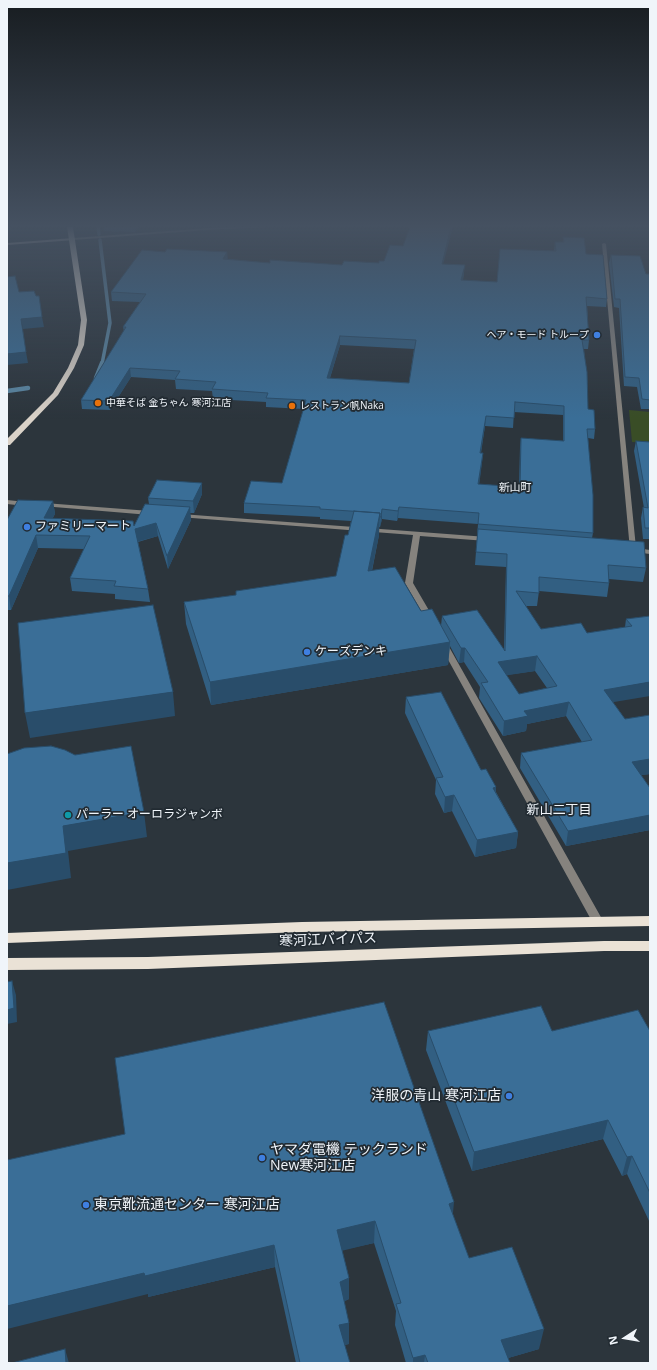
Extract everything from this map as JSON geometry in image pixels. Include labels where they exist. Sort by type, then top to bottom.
[{"type":"highway","name":"寒河江バイパス","points":[[7,938],[294,927],[650,921]]},
{"type":"highway","name":"寒河江バイパス","points":[[7,964],[148,963],[604,946],[650,946]]},
{"type":"main road","points":[[7,443],[56,394],[72,368],[81,345],[84,320],[80,291]]},
{"type":"street","points":[[608,291],[633,550]]},
{"type":"street","points":[[7,502],[31,504]]},
{"type":"street","points":[[38,505],[156,514]]},
{"type":"street","points":[[172,515],[494,540]]},
{"type":"street","points":[[417,534],[410,583],[433,625]]},
{"type":"street","points":[[625,550],[650,552]]},
{"type":"street","points":[[440,638],[598,922]]},
{"type":"green space","points":[[629,410],[650,412],[650,443],[632,442]]},
{"type":"building","points":[[7,291],[34,291],[36,296],[39,296],[42,317],[21,319],[26,352],[7,354]]},
{"type":"building","points":[[606,291],[607,299],[586,297],[589,340],[582,340],[587,372],[588,409],[594,410],[595,429],[587,429],[593,495],[593,533],[478,524],[479,513],[399,507],[398,511],[382,509],[380,517],[380,513],[320,509],[320,507],[244,503],[251,481],[282,483],[306,400],[266,398],[268,393],[212,389],[216,382],[175,379],[180,371],[130,368],[109,401],[81,400],[126,327],[123,327],[146,294],[111,292]],"holes":[[[340,336],[416,340],[409,383],[327,378]],[[515,402],[564,406],[564,441],[521,438],[520,487],[478,484],[483,453],[480,453],[486,416],[514,418]]]},
{"type":"building","points":[[614,291],[650,291],[650,400],[642,399],[639,378],[625,377],[620,299],[615,299]]},
{"type":"building","points":[[636,441],[650,442],[650,528],[645,528],[643,507],[648,508]]},
{"type":"building","points":[[157,480],[202,483],[193,501],[148,498]]},
{"type":"building","points":[[18,500],[53,501],[44,518],[133,521],[134,526],[145,504],[190,507],[167,556],[156,523],[135,529],[148,589],[114,586],[116,581],[70,578],[90,536],[36,535],[9,596],[7,596],[7,520]]},
{"type":"building","points":[[354,511],[380,513],[368,571],[395,567],[421,611],[432,609],[450,642],[210,682],[184,602],[236,595],[236,591],[336,576],[345,535],[348,535]]},
{"type":"building","points":[[478,529],[644,542],[646,568],[608,565],[609,583],[539,577],[539,593],[516,591],[541,629],[581,623],[587,633],[632,626],[626,619],[650,616],[650,682],[604,690],[625,719],[650,715],[650,759],[632,762],[650,788],[650,815],[568,831],[521,753],[592,740],[569,702],[524,711],[528,716],[504,721],[481,683],[488,682],[465,648],[461,648],[442,616],[477,610],[505,651],[507,554],[476,552]],"holes":[[[537,656],[557,686],[519,694],[498,662]]]},
{"type":"building","points":[[153,605],[173,692],[25,713],[18,623]]},
{"type":"building","points":[[441,692],[481,770],[486,769],[496,787],[493,788],[518,832],[477,840],[454,795],[445,797],[436,778],[443,777],[406,697]]},
{"type":"building","points":[[51,746],[75,755],[131,746],[144,812],[63,826],[66,853],[7,863],[7,754],[24,748]]},
{"type":"building","points":[[12,981],[14,1008],[7,1010],[7,982]]},
{"type":"building","points":[[384,1002],[454,1202],[449,1204],[469,1258],[512,1247],[544,1329],[501,1340],[510,1363],[428,1363],[425,1355],[413,1358],[396,1304],[401,1303],[375,1221],[337,1230],[349,1278],[340,1282],[349,1323],[339,1325],[350,1363],[300,1363],[274,1245],[145,1276],[144,1273],[7,1306],[7,1160],[125,1134],[115,1058]]},
{"type":"building","points":[[541,1006],[552,1031],[638,1010],[650,1031],[650,1193],[632,1156],[627,1157],[608,1120],[474,1152],[428,1031]]},
{"type":"building","points":[[65,1349],[66,1363],[12,1363]]},
{"type":"waterway","points":[[102,364],[110,323],[106,291]]},
{"type":"waterway","points":[[96,378],[102,363]]},
{"type":"waterway","points":[[7,391],[28,388]]},
{"type":"place","name":"ヘア・モード トループ","points":[[597,335]]},
{"type":"place","name":"中華そば 金ちゃん 寒河江店","points":[[98,403]]},
{"type":"place","name":"レストラン帆Naka","points":[[292,406]]},
{"type":"place","name":"ファミリーマート","points":[[27,527]]},
{"type":"place","name":"ケーズデンキ","points":[[307,652]]},
{"type":"place","name":"パーラー オーロラジャンボ","points":[[68,815]]},
{"type":"place","name":"洋服の青山 寒河江店","points":[[509,1096]]},
{"type":"place","name":"ヤマダ電機 テックランド New寒河江店","points":[[262,1158]]},
{"type":"place","name":"東京靴流通センター 寒河江店","points":[[86,1205]]},
{"type":"district","name":"新山町","points":[[515,488]]},
{"type":"district","name":"新山二丁目","points":[[559,810]]}]
